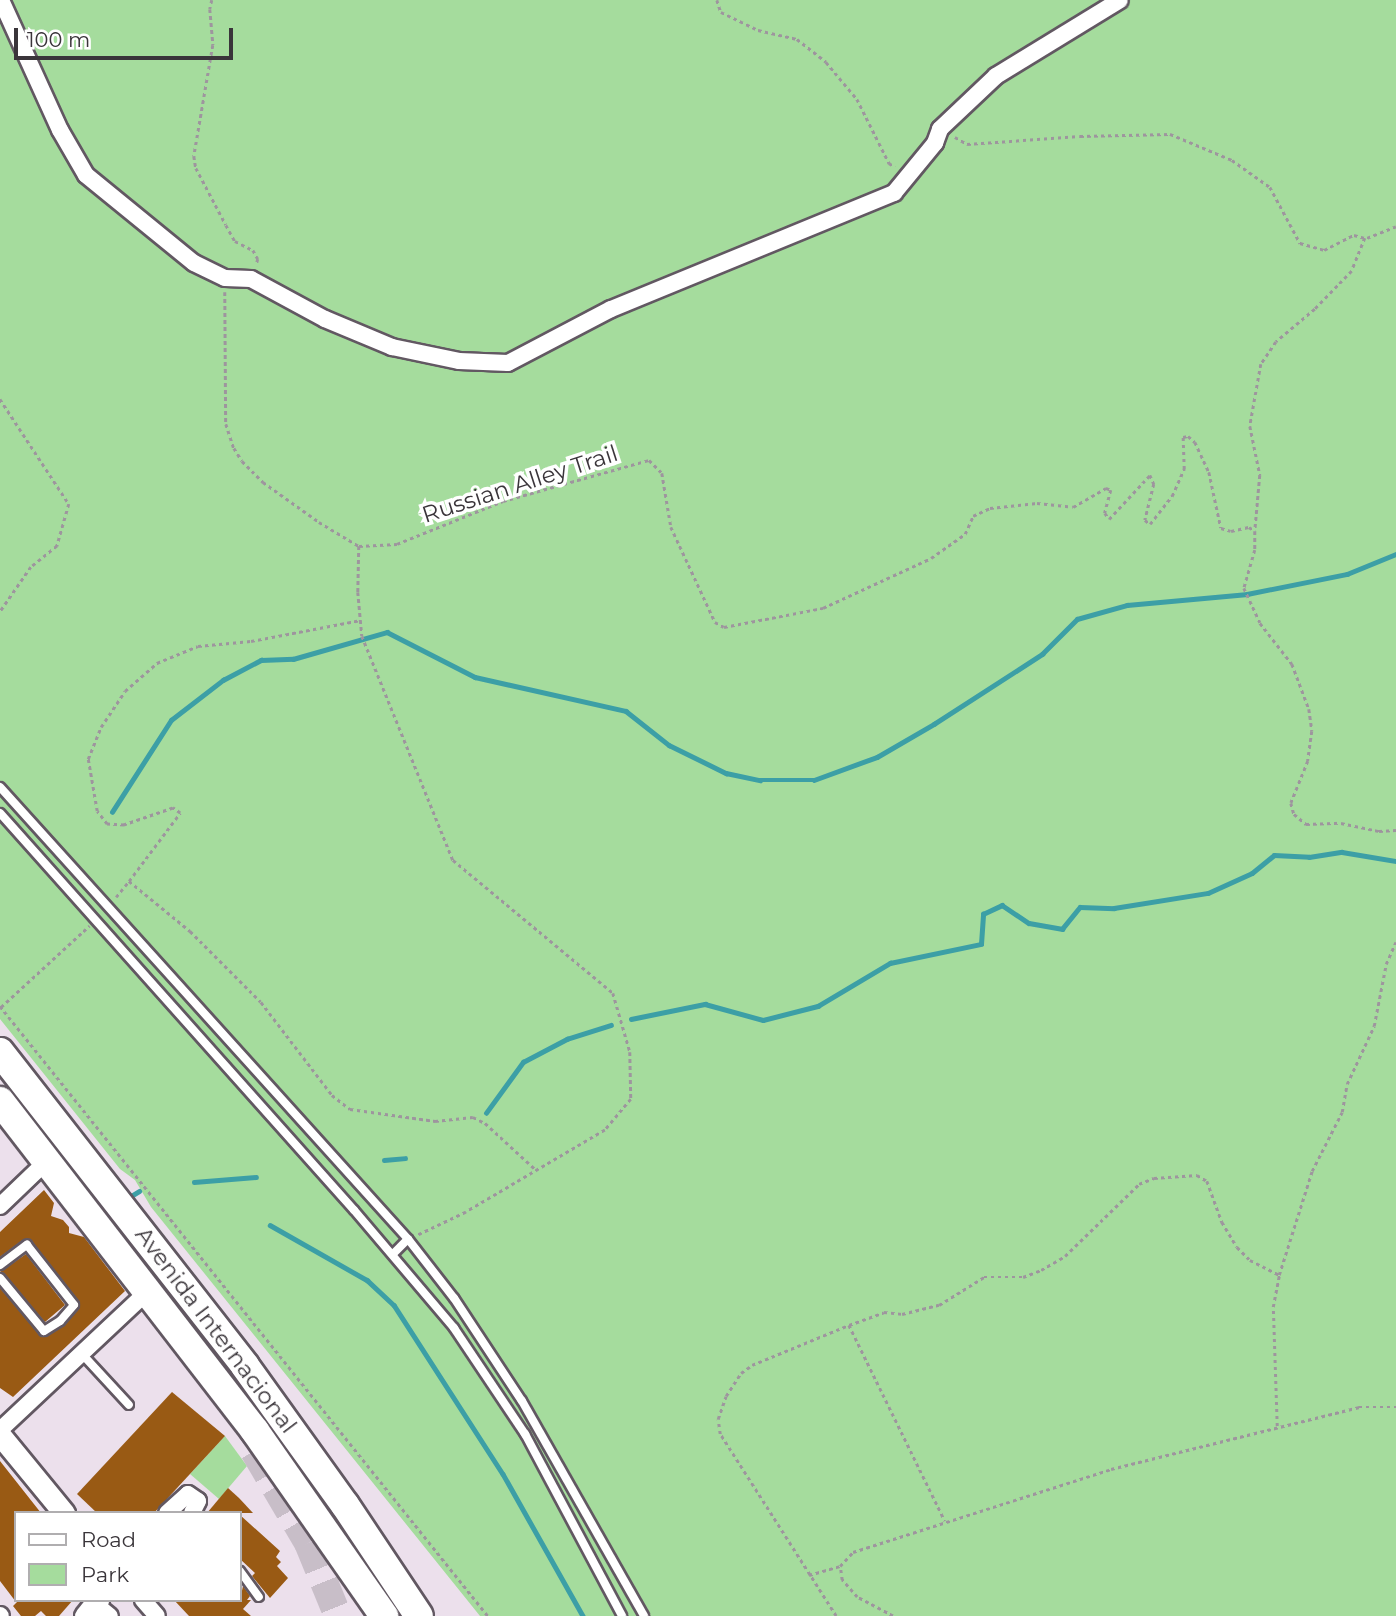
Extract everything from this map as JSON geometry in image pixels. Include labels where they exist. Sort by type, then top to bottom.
[{"type":"highway","name":"Avenida Internacional","points":[[0,1052],[245,1366],[345,1505],[419,1616]]},
{"type":"highway","name":"Avenida Internacional","points":[[0,1101],[255,1431],[384,1616]]},
{"type":"street","points":[[1,0],[61,130],[86,175],[194,263],[225,278],[251,279],[325,319],[392,347],[459,361],[508,363],[611,309],[894,193],[935,144],[940,129],[996,76],[1120,0]]},
{"type":"street","points":[[0,1206],[47,1161]]},
{"type":"street","points":[[62,1511],[0,1433],[83,1349],[147,1292]]},
{"type":"street","points":[[169,1511],[188,1494],[198,1501],[193,1511]]},
{"type":"street","points":[[145,1602],[157,1616]]},
{"type":"lane","points":[[0,787],[408,1239],[454,1298],[522,1401],[644,1616]]},
{"type":"lane","points":[[0,813],[393,1254],[454,1328],[525,1434],[622,1616]]},
{"type":"lane","points":[[393,1254],[408,1239]]},
{"type":"lane","points":[[0,1265],[25,1245],[31,1248],[74,1305],[62,1324],[44,1331],[0,1278]]},
{"type":"lane","points":[[83,1349],[129,1405]]},
{"type":"lane","points":[[242,1574],[259,1597]]},
{"type":"path","points":[[212,0],[213,45],[194,156],[196,168],[235,241],[253,250],[258,259],[251,279]]},
{"type":"path","points":[[717,0],[721,12],[758,30],[797,39],[826,62],[857,99],[889,163],[906,179]]},
{"type":"path","points":[[940,129],[967,144],[1080,135],[1170,134],[1231,160],[1270,187],[1300,243],[1324,250],[1354,235],[1365,238],[1396,226]]},
{"type":"path","points":[[1365,238],[1352,271],[1315,309],[1276,342],[1261,364],[1250,426],[1260,475],[1255,550],[1244,582],[1260,623],[1292,664],[1311,717],[1308,761],[1291,803],[1294,814],[1306,824],[1341,823],[1379,831],[1396,830]]},
{"type":"path","points":[[225,278],[226,424],[234,448],[242,461],[263,482],[359,546],[362,636],[453,860],[613,993],[630,1052],[631,1099],[605,1130],[535,1169],[466,1213],[408,1239]]},
{"type":"path","points":[[0,398],[69,504],[57,546],[31,567],[0,612]]},
{"type":"path","name":"Russian Alley Trail","points":[[359,546],[397,544],[503,501],[649,460],[662,473],[671,527],[715,622],[733,627],[823,608],[931,558],[965,534],[973,516],[984,510],[1037,503],[1073,507],[1107,488],[1111,490],[1105,513],[1106,519],[1109,519],[1150,475],[1154,484],[1145,520],[1150,524],[1172,496],[1184,469],[1182,442],[1186,436],[1195,442],[1209,472],[1221,528],[1231,531],[1249,527],[1255,531]]},
{"type":"path","points":[[108,908],[180,813],[173,808],[124,825],[107,824],[97,811],[88,759],[101,727],[125,691],[157,663],[198,646],[251,641],[361,620]]},
{"type":"path","points":[[129,881],[190,931],[261,1002],[332,1095],[350,1109],[435,1121],[473,1117],[485,1123],[535,1169]]},
{"type":"path","points":[[97,919],[1,1007],[488,1616]]},
{"type":"path","points":[[1277,1426],[1273,1307],[1279,1275],[1312,1171],[1342,1112],[1348,1084],[1374,1026],[1386,964],[1396,942]]},
{"type":"path","points":[[836,1616],[720,1434],[718,1419],[726,1396],[741,1373],[752,1365],[884,1312],[902,1314],[939,1305],[984,1278],[1023,1277],[1041,1270],[1065,1256],[1139,1184],[1154,1178],[1197,1175],[1207,1181],[1222,1222],[1237,1247],[1250,1261],[1279,1275]]},
{"type":"path","points":[[849,1325],[945,1521]]},
{"type":"path","points":[[809,1575],[840,1566],[853,1552],[1111,1469],[1359,1407],[1396,1406]]},
{"type":"path","points":[[840,1566],[842,1580],[857,1597],[893,1616]]},
{"type":"green space","points":[[0,0],[1396,0],[1396,1616],[480,1616],[151,1207],[135,1180],[120,1169],[0,1019]]},
{"type":"green space","points":[[225,1436],[247,1466],[219,1499],[190,1474]]},
{"type":"building","points":[[44,1190],[54,1203],[51,1216],[63,1220],[69,1227],[69,1233],[84,1237],[125,1291],[13,1397],[0,1388],[0,1288],[42,1337],[64,1326],[80,1306],[30,1239],[23,1240],[0,1257],[0,1232]]},
{"type":"building","points":[[26,1254],[65,1305],[45,1322],[0,1272]]},
{"type":"building","points":[[172,1392],[225,1436],[156,1511],[95,1511],[77,1494]]},
{"type":"building","points":[[0,1461],[39,1511],[14,1511],[14,1599],[0,1581]]},
{"type":"building","points":[[228,1488],[253,1513],[242,1511],[209,1511]]},
{"type":"building","points":[[242,1517],[280,1551],[276,1557],[281,1562],[277,1566],[288,1578],[270,1598],[252,1576],[255,1573],[242,1561]]},
{"type":"building","points":[[243,1586],[250,1596],[247,1600],[251,1600],[243,1609],[251,1616],[189,1616],[176,1602],[242,1602]]},
{"type":"building","points":[[17,1602],[71,1602],[59,1616],[46,1616],[41,1611],[35,1616],[21,1616],[13,1606]]},
{"type":"waterway","points":[[112,812],[171,720],[223,680],[261,660],[293,659],[387,632],[475,677],[626,711],[669,745],[726,773],[760,780],[814,780],[877,757],[934,724],[1042,654],[1077,619],[1127,605],[1247,594],[1347,574],[1396,554]]},
{"type":"waterway","points":[[631,1019],[705,1004],[763,1020],[818,1006],[890,963],[981,944],[983,914],[1002,905],[1029,923],[1062,929],[1080,907],[1114,908],[1208,893],[1252,873],[1274,855],[1309,857],[1342,852],[1396,861]]},
{"type":"waterway","points":[[486,1113],[523,1062],[567,1039],[611,1025]]},
{"type":"waterway","points":[[384,1160],[405,1158]]},
{"type":"waterway","points":[[194,1182],[256,1177]]},
{"type":"waterway","points":[[128,1198],[139,1191]]},
{"type":"waterway","points":[[270,1225],[367,1280],[394,1305],[503,1474],[583,1616]]},
{"type":"tunnel","points":[[254,1451],[308,1543],[338,1616]]},
{"type":"tunnel","points":[[305,1469],[336,1523],[349,1558]]}]
